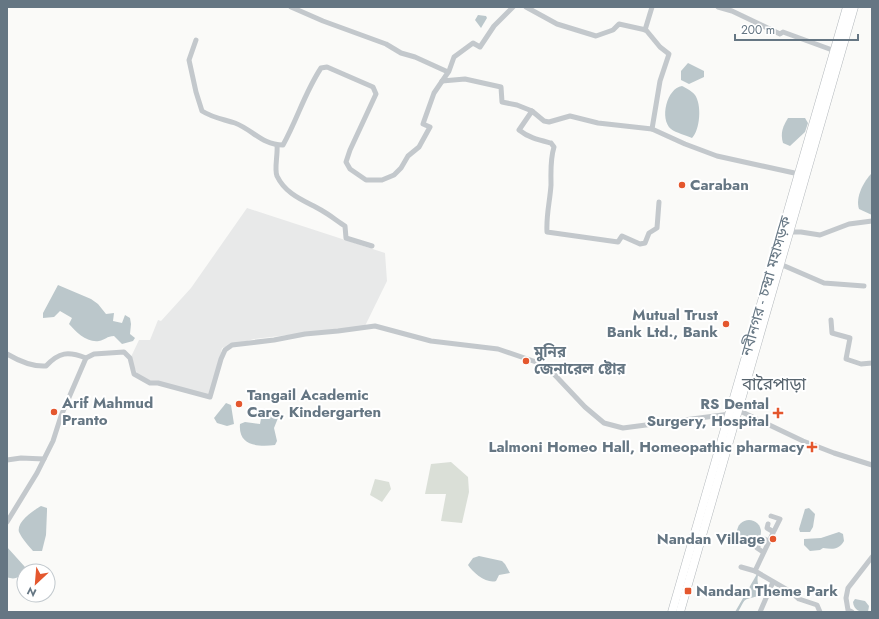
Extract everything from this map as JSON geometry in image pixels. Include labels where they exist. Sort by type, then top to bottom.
[{"type":"highway","name":"নবীনগর - চন্দ্রা মহাসড়ক","points":[[680,612],[680,598],[730,414],[847,7]]},
{"type":"highway","name":"নবীনগর - চন্দ্রা মহাসড়ক","points":[[672,612],[680,598],[738,410],[854,7]]},
{"type":"street","points":[[291,7],[323,21],[386,44],[401,53],[415,57],[448,72]]},
{"type":"street","points":[[196,40],[189,60],[202,111],[218,119],[235,124],[259,139],[277,146],[283,146],[297,119],[311,83],[321,68],[327,67],[374,87],[376,94],[346,162],[350,169],[366,180],[382,180],[394,175],[401,168],[408,156],[419,147],[430,127],[423,124],[434,93],[448,72],[454,57],[473,43],[480,47],[494,26],[513,7]]},
{"type":"street","points":[[526,7],[557,24],[596,36],[613,30],[620,24],[645,30],[660,47],[669,54],[660,81],[652,129]]},
{"type":"street","points":[[645,30],[652,7]]},
{"type":"street","points":[[718,7],[732,11],[780,34],[783,32],[835,50]]},
{"type":"street","points":[[442,81],[465,79],[501,87],[502,102],[517,105],[532,111],[544,121],[550,122],[570,116],[598,123],[652,129],[717,156],[798,174]]},
{"type":"street","points":[[532,111],[519,130],[531,138],[551,143],[554,147],[551,155],[551,184],[546,217],[547,232],[618,242],[622,236],[640,244],[645,243],[649,233],[656,228],[659,202]]},
{"type":"street","points":[[277,146],[277,176],[293,195],[321,210],[345,226],[346,238],[372,246]]},
{"type":"street","points":[[788,232],[801,232],[820,235],[849,224],[872,221]]},
{"type":"street","points":[[780,264],[824,283],[864,286]]},
{"type":"street","points":[[830,320],[832,333],[850,338],[846,359],[861,364],[872,363]]},
{"type":"street","points":[[7,522],[53,441],[61,416],[86,358],[94,354],[124,352],[130,358],[134,374],[150,383],[158,383],[210,397],[221,359],[225,350],[232,345],[274,340],[305,334],[375,326],[431,341],[498,349],[542,364],[552,372],[585,407],[604,422],[623,428],[730,414]]},
{"type":"street","points":[[7,354],[29,364],[43,366],[46,366],[56,357],[65,352],[86,358]]},
{"type":"street","points":[[738,410],[804,441],[834,453],[872,465]]},
{"type":"street","points":[[7,460],[21,458],[44,459]]},
{"type":"street","points":[[755,571],[780,519],[771,516]]},
{"type":"street","points":[[768,524],[767,528],[770,540]]},
{"type":"street","points":[[852,612],[848,610],[846,598],[848,588],[872,557]]},
{"type":"street","points":[[741,567],[755,571],[791,592],[799,599],[817,606],[820,612]]},
{"type":"street","points":[[760,612],[773,582]]},
{"type":"shaded area","points":[[478,15],[486,16],[487,18],[481,28],[475,20]]},
{"type":"shaded area","points":[[688,63],[704,71],[704,77],[689,84],[681,80],[681,71]]},
{"type":"shaded area","points":[[682,86],[695,95],[699,105],[697,129],[692,138],[676,132],[667,124],[665,112],[666,104],[672,92]]},
{"type":"shaded area","points":[[788,118],[805,118],[808,123],[805,132],[790,146],[783,143],[782,136],[783,127]]},
{"type":"shaded area","points":[[872,173],[872,215],[859,209],[858,199],[866,180]]},
{"type":"shaded area","points":[[247,208],[385,253],[387,281],[365,326],[254,339],[222,348],[215,382],[209,396],[160,385],[138,375],[130,359],[139,340],[150,340],[158,320],[161,321],[191,288]]},
{"type":"shaded area","points":[[58,285],[91,299],[98,304],[106,314],[114,313],[113,321],[122,323],[125,315],[130,318],[130,334],[135,338],[133,341],[122,344],[114,336],[99,341],[86,339],[69,324],[72,318],[60,311],[54,317],[43,318],[43,313]]},
{"type":"shaded area","points":[[226,403],[231,405],[234,424],[227,426],[217,423],[214,418]]},
{"type":"shaded area","points":[[262,413],[273,415],[278,418],[274,428],[277,441],[275,445],[262,446],[250,444],[242,437],[240,424],[245,422],[260,424]]},
{"type":"shaded area","points":[[451,462],[468,477],[469,492],[462,523],[441,521],[446,494],[425,494],[431,464]]},
{"type":"shaded area","points":[[375,479],[389,482],[391,489],[382,502],[370,495]]},
{"type":"shaded area","points":[[41,506],[47,508],[46,535],[42,551],[33,551],[22,537],[19,532],[19,528],[20,524],[26,517]]},
{"type":"shaded area","points":[[809,508],[815,514],[813,527],[810,532],[800,532],[799,529],[805,509]]},
{"type":"shaded area","points":[[749,520],[757,524],[761,532],[757,540],[749,544],[741,540],[737,532],[741,524]]},
{"type":"shaded area","points":[[839,532],[843,534],[844,541],[837,548],[823,548],[820,550],[810,551],[804,545],[804,539],[821,538]]},
{"type":"shaded area","points":[[7,547],[21,563],[16,563],[16,578],[7,577]]},
{"type":"shaded area","points":[[479,556],[502,561],[510,573],[499,575],[496,581],[492,582],[485,579],[473,571],[468,565],[473,558]]},
{"type":"shaded area","points":[[757,574],[759,591],[758,596],[745,600],[738,612],[735,612]]},
{"type":"shaded area","points":[[855,599],[865,601],[869,606],[868,612],[856,609],[853,602]]},
{"type":"place","name":"Caraban","points":[[682,185]]},
{"type":"place","name":"Mutual Trust Bank Ltd., Bank","points":[[726,324]]},
{"type":"place","name":"মুনির জেনারেল ষ্টোর","points":[[526,361]]},
{"type":"place","name":"Tangail Academic Care, Kindergarten","points":[[239,404]]},
{"type":"place","name":"Arif Mahmud Pranto","points":[[54,412]]},
{"type":"place","name":"RS Dental Surgery, Hospital","points":[[778,413]]},
{"type":"place","name":"Lalmoni Homeo Hall, Homeopathic pharmacy","points":[[812,447]]},
{"type":"place","name":"Nandan Village","points":[[773,539]]},
{"type":"place","name":"Nandan Theme Park","points":[[688,591]]},
{"type":"district","name":"বারৈপাড়া","points":[[774,384]]}]
